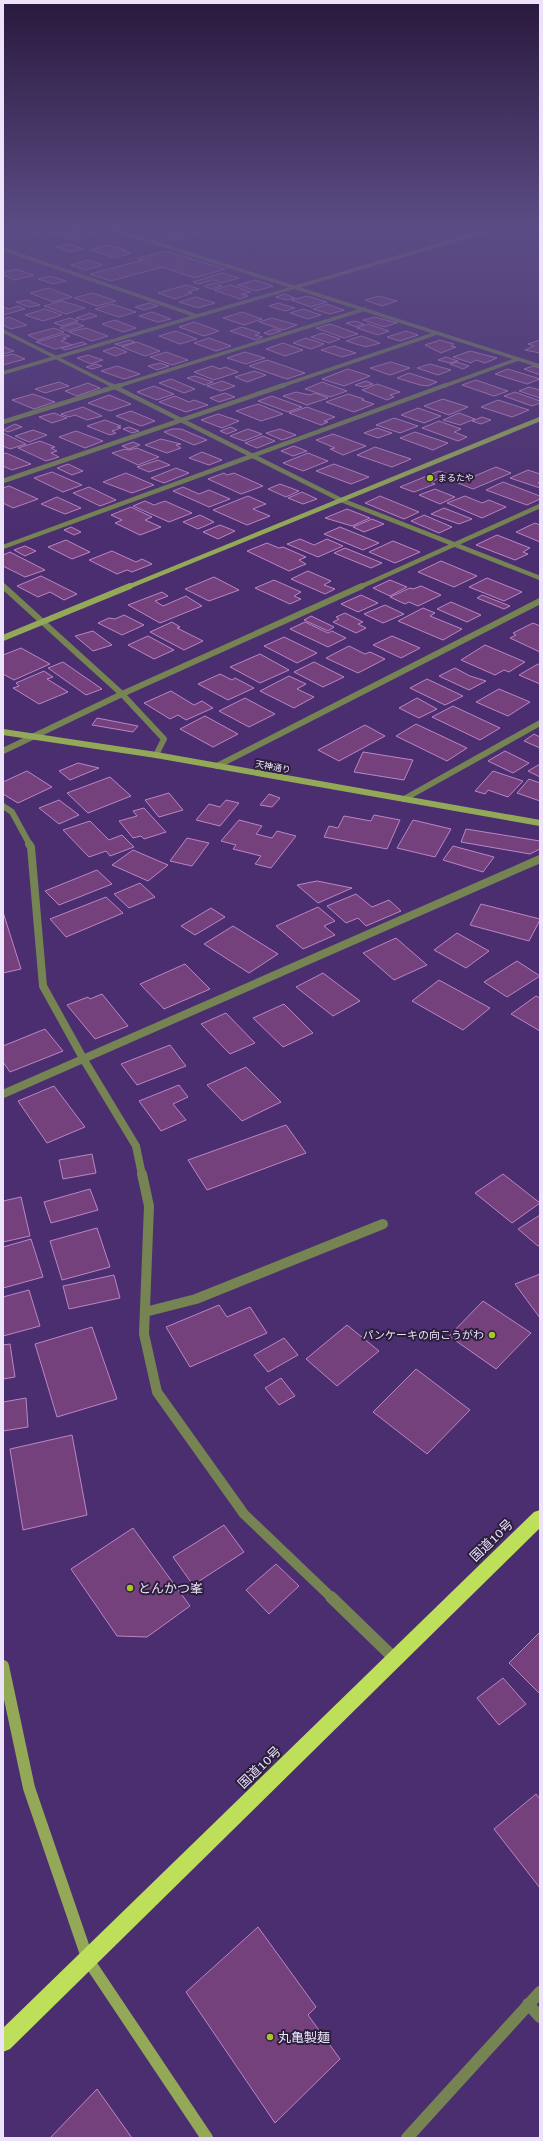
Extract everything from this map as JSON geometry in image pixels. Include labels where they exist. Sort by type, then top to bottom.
[{"type":"highway","name":"国道10号","points":[[3,2042],[540,1518]]},
{"type":"street","points":[[3,373],[152,329]]},
{"type":"street","points":[[3,422],[301,329]]},
{"type":"street","points":[[425,329],[540,366]]},
{"type":"street","points":[[3,332],[56,357],[252,457],[341,500],[540,578]]},
{"type":"street","points":[[3,481],[437,333]]},
{"type":"street","points":[[3,547],[518,359]]},
{"type":"street","points":[[3,638],[540,419]]},
{"type":"street","points":[[3,751],[122,694],[540,506]]},
{"type":"street","points":[[3,586],[122,694],[164,739],[156,755]]},
{"type":"street","points":[[217,766],[540,600]]},
{"type":"street","points":[[404,799],[540,723]]},
{"type":"street","name":"天神通り","points":[[3,732],[156,755],[540,823]]},
{"type":"street","points":[[3,806],[12,812],[31,847],[44,986],[84,1060],[136,1146],[149,1206],[144,1334],[156,1392],[244,1514],[395,1659]]},
{"type":"street","points":[[3,1094],[84,1060],[540,859]]},
{"type":"street","points":[[145,1312],[196,1299],[383,1224]]},
{"type":"street","points":[[3,1666],[29,1788],[88,1960],[207,2138]]},
{"type":"street","points":[[407,2138],[540,1992]]},
{"type":"street","points":[[528,2004],[540,2017]]},
{"type":"building","points":[[51,329],[56,329],[64,332],[38,340],[28,335]]},
{"type":"building","points":[[62,329],[75,329],[68,331]]},
{"type":"building","points":[[89,329],[108,336],[92,341],[69,332]]},
{"type":"building","points":[[115,329],[133,329],[123,332]]},
{"type":"building","points":[[184,329],[213,329],[219,331],[204,336]]},
{"type":"building","points":[[236,329],[248,329],[260,333],[255,335],[263,337],[256,340],[230,331]]},
{"type":"building","points":[[274,329],[281,331],[270,335],[264,333]]},
{"type":"building","points":[[319,329],[344,329],[358,334],[344,338]]},
{"type":"building","points":[[360,329],[383,329],[389,331],[378,335]]},
{"type":"building","points":[[176,331],[197,339],[180,344],[159,336]]},
{"type":"building","points":[[406,331],[418,335],[400,341],[387,337]]},
{"type":"building","points":[[322,333],[340,339],[329,343],[311,337]]},
{"type":"building","points":[[64,334],[70,336],[63,338],[66,339],[61,341],[72,345],[55,349],[36,342]]},
{"type":"building","points":[[361,336],[380,343],[366,347],[346,341]]},
{"type":"building","points":[[209,338],[231,346],[216,351],[194,343]]},
{"type":"building","points":[[306,338],[324,344],[311,349],[293,343]]},
{"type":"building","points":[[130,340],[135,342],[121,346],[115,344]]},
{"type":"building","points":[[440,340],[454,344],[451,346],[456,347],[441,353],[425,345]]},
{"type":"building","points":[[540,340],[540,353],[525,350],[534,346],[528,344]]},
{"type":"building","points":[[82,342],[87,344],[65,350],[61,348]]},
{"type":"building","points":[[137,342],[160,351],[145,356],[122,347]]},
{"type":"building","points":[[283,343],[303,350],[285,356],[266,349]]},
{"type":"building","points":[[334,346],[356,353],[342,357],[321,350]]},
{"type":"building","points":[[4,347],[14,351],[3,354]]},
{"type":"building","points":[[115,347],[127,352],[115,356],[103,351]]},
{"type":"building","points":[[470,351],[497,358],[485,363],[476,360],[471,363],[453,357]]},
{"type":"building","points":[[166,352],[188,360],[172,365],[150,357]]},
{"type":"building","points":[[245,352],[265,358],[246,364],[227,358]]},
{"type":"building","points":[[13,354],[25,359],[3,365],[3,356]]},
{"type":"building","points":[[88,355],[103,360],[91,364],[77,358]]},
{"type":"building","points":[[446,357],[458,361],[450,363],[438,360]]},
{"type":"building","points":[[267,360],[305,373],[287,379],[249,366]]},
{"type":"building","points":[[391,362],[410,368],[390,375],[370,368]]},
{"type":"building","points":[[457,362],[469,366],[463,369],[450,364]]},
{"type":"building","points":[[160,363],[169,366],[157,370],[148,366]]},
{"type":"building","points":[[96,364],[102,366],[92,369],[86,367]]},
{"type":"building","points":[[430,364],[451,370],[438,375],[417,368]]},
{"type":"building","points":[[117,366],[140,374],[124,379],[101,371]]},
{"type":"building","points":[[212,366],[220,369],[225,367],[238,372],[214,380],[194,372]]},
{"type":"building","points":[[533,366],[540,368],[540,375],[524,369]]},
{"type":"building","points":[[348,369],[370,376],[344,386],[322,379]]},
{"type":"building","points":[[508,369],[540,379],[527,384],[495,374]]},
{"type":"building","points":[[254,371],[266,375],[247,382],[235,377]]},
{"type":"building","points":[[409,373],[437,382],[428,386],[397,378]]},
{"type":"building","points":[[195,376],[213,382],[205,385],[187,378]]},
{"type":"building","points":[[171,379],[195,389],[184,393],[159,383]]},
{"type":"building","points":[[476,380],[508,391],[494,396],[462,385]]},
{"type":"building","points":[[222,381],[235,386],[221,391],[207,386]]},
{"type":"building","points":[[366,381],[373,384],[363,387],[355,385]]},
{"type":"building","points":[[59,382],[69,386],[45,393],[35,389]]},
{"type":"building","points":[[322,382],[347,391],[330,397],[305,389]]},
{"type":"building","points":[[88,383],[100,388],[77,396],[65,391]]},
{"type":"building","points":[[377,384],[400,392],[390,395],[394,397],[387,400],[362,390]]},
{"type":"building","points":[[154,386],[174,394],[157,400],[137,392]]},
{"type":"building","points":[[529,387],[540,390],[540,398],[519,391]]},
{"type":"building","points":[[296,392],[310,395],[315,393],[328,398],[307,405],[283,396]]},
{"type":"building","points":[[515,392],[540,401],[540,403],[532,406],[504,396]]},
{"type":"building","points":[[225,393],[235,397],[219,402],[210,398]]},
{"type":"building","points":[[33,394],[55,402],[34,409],[12,400]]},
{"type":"building","points":[[348,394],[374,404],[354,412],[326,402]]},
{"type":"building","points":[[109,395],[131,404],[110,411],[88,403]]},
{"type":"building","points":[[175,396],[189,402],[194,400],[208,405],[186,412],[159,402]]},
{"type":"building","points":[[272,396],[302,407],[288,412],[258,401]]},
{"type":"building","points":[[443,399],[468,407],[449,415],[424,406]]},
{"type":"building","points":[[498,400],[529,410],[512,417],[481,407]]},
{"type":"building","points":[[258,404],[283,414],[261,421],[236,411]]},
{"type":"building","points":[[83,407],[102,416],[87,420],[75,415],[69,417],[61,414]]},
{"type":"building","points":[[307,407],[335,417],[324,421],[328,422],[321,425],[289,413]]},
{"type":"building","points":[[418,408],[441,416],[424,423],[401,415]]},
{"type":"building","points":[[131,411],[155,421],[141,426],[116,416]]},
{"type":"building","points":[[54,413],[67,418],[52,423],[39,417]]},
{"type":"building","points":[[459,413],[475,419],[460,425],[443,420]]},
{"type":"building","points":[[218,414],[239,421],[222,428],[201,420]]},
{"type":"building","points":[[482,417],[491,420],[481,424],[472,421]]},
{"type":"building","points":[[394,418],[418,426],[400,433],[376,425]]},
{"type":"building","points":[[105,420],[121,426],[117,427],[121,428],[112,431],[116,433],[110,435],[87,426]]},
{"type":"building","points":[[439,421],[461,429],[454,432],[467,437],[458,441],[422,428]]},
{"type":"building","points":[[15,424],[22,427],[8,432],[3,430]]},
{"type":"building","points":[[129,427],[139,431],[132,433],[123,429]]},
{"type":"building","points":[[231,427],[237,430],[227,434],[220,431]]},
{"type":"building","points":[[377,428],[392,433],[378,438],[364,433]]},
{"type":"building","points":[[172,429],[181,429],[207,440],[194,445],[164,432]]},
{"type":"building","points":[[248,429],[262,434],[244,441],[230,436]]},
{"type":"building","points":[[280,429],[296,435],[282,440],[266,433]]},
{"type":"building","points":[[33,430],[47,435],[29,442],[15,436]]},
{"type":"building","points":[[76,431],[103,441],[85,448],[59,437]]},
{"type":"building","points":[[415,432],[448,443],[433,450],[400,438]]},
{"type":"building","points":[[3,433],[26,444],[10,449],[3,446]]},
{"type":"building","points":[[333,434],[366,446],[343,455],[330,449],[335,448],[316,440]]},
{"type":"building","points":[[263,436],[275,441],[257,448],[245,443]]},
{"type":"building","points":[[161,439],[181,444],[176,445],[181,448],[167,453],[145,445]]},
{"type":"building","points":[[40,441],[55,447],[51,448],[57,451],[51,453],[59,457],[46,461],[18,448]]},
{"type":"building","points":[[133,442],[140,445],[129,449],[122,446]]},
{"type":"building","points":[[294,446],[307,451],[293,456],[281,451]]},
{"type":"building","points":[[375,447],[411,459],[392,467],[357,455]]},
{"type":"building","points":[[137,448],[159,457],[138,465],[112,453],[125,449],[129,450]]},
{"type":"building","points":[[202,452],[222,460],[209,465],[189,458]]},
{"type":"building","points":[[6,453],[31,464],[12,470],[3,466],[3,454]]},
{"type":"building","points":[[308,453],[328,461],[303,471],[283,463]]},
{"type":"building","points":[[158,460],[170,465],[149,472],[137,467]]},
{"type":"building","points":[[68,464],[83,471],[72,475],[57,468]]},
{"type":"building","points":[[334,464],[369,477],[351,484],[316,471]]},
{"type":"building","points":[[496,467],[511,473],[473,489],[458,483]]},
{"type":"building","points":[[176,468],[189,473],[164,483],[151,478]]},
{"type":"building","points":[[528,470],[540,474],[540,482],[538,483],[540,483],[540,488],[510,478]]},
{"type":"building","name":"まるたや","points":[[439,471],[449,474],[431,482],[435,484],[414,492],[400,487]]},
{"type":"building","points":[[52,472],[82,485],[63,492],[34,478]]},
{"type":"building","points":[[126,473],[154,485],[132,493],[103,482]]},
{"type":"building","points":[[224,473],[227,475],[234,473],[263,486],[241,494],[208,479]]},
{"type":"building","points":[[503,482],[540,496],[540,499],[527,505],[486,490]]},
{"type":"building","points":[[280,484],[299,491],[286,497],[268,489]]},
{"type":"building","points":[[9,486],[38,499],[13,508],[3,503],[3,488]]},
{"type":"building","points":[[89,487],[116,500],[100,506],[73,493]]},
{"type":"building","points":[[183,487],[199,494],[209,490],[230,499],[209,507],[173,491]]},
{"type":"building","points":[[435,489],[455,497],[440,504],[419,495]]},
{"type":"building","points":[[302,492],[317,499],[303,504],[288,498]]},
{"type":"building","points":[[248,496],[266,504],[253,509],[270,516],[247,525],[213,510]]},
{"type":"building","points":[[380,496],[419,512],[404,519],[365,503]]},
{"type":"building","points":[[465,496],[482,503],[489,500],[506,507],[482,518],[447,503]]},
{"type":"building","points":[[57,497],[81,508],[65,514],[41,504]]},
{"type":"building","points":[[145,501],[154,505],[165,501],[192,513],[169,522],[133,506]]},
{"type":"building","points":[[131,507],[152,517],[145,520],[161,527],[140,535],[115,523],[122,520],[111,515]]},
{"type":"building","points":[[444,508],[472,519],[459,524],[431,514]]},
{"type":"building","points":[[347,509],[370,518],[352,526],[325,518]]},
{"type":"building","points":[[200,515],[214,522],[198,529],[183,522]]},
{"type":"building","points":[[424,515],[452,527],[439,533],[411,521]]},
{"type":"building","points":[[372,519],[384,524],[364,532],[353,527]]},
{"type":"building","points":[[535,523],[540,525],[540,542],[516,532]]},
{"type":"building","points":[[220,525],[235,531],[218,539],[203,532]]},
{"type":"building","points":[[71,527],[81,532],[74,535],[64,530]]},
{"type":"building","points":[[340,527],[379,543],[363,550],[324,534]]},
{"type":"building","points":[[497,535],[530,548],[523,552],[528,554],[515,560],[476,545]]},
{"type":"building","points":[[300,539],[314,545],[327,539],[343,546],[318,557],[287,544]]},
{"type":"building","points":[[66,540],[90,552],[72,559],[48,547]]},
{"type":"building","points":[[393,541],[420,552],[395,563],[369,552]]},
{"type":"building","points":[[267,543],[279,548],[283,547],[306,557],[299,560],[306,564],[289,571],[247,551]]},
{"type":"building","points":[[25,546],[36,551],[25,556],[14,550]]},
{"type":"building","points":[[345,548],[382,563],[371,568],[334,553]]},
{"type":"building","points":[[112,551],[136,562],[142,559],[152,564],[132,572],[127,570],[117,574],[89,560]]},
{"type":"building","points":[[10,552],[45,570],[25,577],[3,566],[3,555]]},
{"type":"building","points":[[441,561],[477,576],[454,587],[418,572]]},
{"type":"building","points":[[308,571],[331,581],[324,585],[335,589],[325,594],[291,579]]},
{"type":"building","points":[[41,576],[77,594],[64,600],[50,592],[38,597],[17,586]]},
{"type":"building","points":[[214,577],[239,590],[209,601],[185,589]]},
{"type":"building","points":[[487,578],[522,592],[504,601],[469,587]]},
{"type":"building","points":[[274,580],[301,592],[294,596],[301,599],[290,604],[255,588]]},
{"type":"building","points":[[390,580],[407,587],[390,596],[373,588]]},
{"type":"building","points":[[421,586],[441,595],[418,606],[409,602],[405,604],[390,597],[410,588],[413,589]]},
{"type":"building","points":[[162,592],[168,596],[155,601],[163,606],[186,596],[202,606],[160,623],[128,605]]},
{"type":"building","points":[[361,595],[378,603],[358,612],[341,604]]},
{"type":"building","points":[[482,595],[510,606],[504,609],[477,598]]},
{"type":"building","points":[[451,602],[481,615],[467,622],[437,609]]},
{"type":"building","points":[[385,605],[404,614],[383,623],[364,614]]},
{"type":"building","points":[[423,608],[435,613],[430,616],[462,629],[443,640],[398,621]]},
{"type":"building","points":[[345,613],[363,622],[358,624],[366,628],[356,633],[333,622],[339,619],[336,617]]},
{"type":"building","points":[[124,615],[144,625],[122,635],[98,623],[109,618],[115,619]]},
{"type":"building","points":[[311,616],[334,627],[328,631],[304,620]]},
{"type":"building","points":[[172,622],[180,627],[177,628],[203,641],[184,650],[150,632]]},
{"type":"building","points":[[305,622],[328,633],[332,631],[346,638],[328,647],[290,629]]},
{"type":"building","points":[[533,623],[540,626],[540,652],[510,638],[516,635],[513,633]]},
{"type":"building","points":[[93,631],[112,645],[93,651],[75,636]]},
{"type":"building","points":[[148,636],[174,650],[154,659],[128,645]]},
{"type":"building","points":[[392,636],[420,648],[401,658],[373,645]]},
{"type":"building","points":[[284,637],[317,653],[297,663],[264,646]]},
{"type":"building","points":[[485,645],[525,662],[509,672],[504,670],[495,675],[461,660]]},
{"type":"building","points":[[349,646],[365,654],[370,652],[385,659],[358,673],[326,658]]},
{"type":"building","points":[[21,648],[50,664],[14,680],[3,674],[3,655]]},
{"type":"building","points":[[260,654],[289,670],[260,683],[230,667]]},
{"type":"building","points":[[63,662],[102,689],[86,695],[48,668]]},
{"type":"building","points":[[314,662],[344,677],[323,687],[294,672]]},
{"type":"building","points":[[538,664],[540,665],[540,684],[519,675]]},
{"type":"building","points":[[455,668],[470,676],[486,681],[469,690],[439,676]]},
{"type":"building","points":[[44,671],[53,677],[47,679],[68,692],[39,704],[13,688],[19,686],[16,683]]},
{"type":"building","points":[[220,674],[232,680],[235,678],[254,688],[228,700],[198,684]]},
{"type":"building","points":[[289,676],[306,684],[297,689],[314,697],[294,708],[260,691]]},
{"type":"building","points":[[427,679],[463,696],[445,705],[410,688]]},
{"type":"building","points":[[499,689],[530,702],[508,716],[476,702]]},
{"type":"building","points":[[171,691],[194,705],[202,701],[213,708],[186,720],[178,715],[170,719],[144,703]]},
{"type":"building","points":[[245,698],[275,714],[249,727],[219,711]]},
{"type":"building","points":[[417,698],[437,709],[419,718],[399,708]]},
{"type":"building","points":[[453,706],[500,728],[480,740],[432,717]]},
{"type":"building","points":[[205,716],[238,734],[213,747],[180,729]]},
{"type":"building","points":[[97,718],[138,726],[133,732],[92,725]]},
{"type":"building","points":[[416,724],[467,748],[447,761],[396,736]]},
{"type":"building","points":[[365,725],[385,736],[339,761],[318,750]]},
{"type":"building","points":[[534,734],[540,737],[540,748],[524,741]]},
{"type":"building","points":[[505,751],[529,763],[513,773],[488,761]]},
{"type":"building","points":[[363,752],[413,760],[404,780],[354,772]]},
{"type":"building","points":[[78,763],[99,768],[70,780],[59,771]]},
{"type":"building","points":[[540,764],[540,777],[528,771]]},
{"type":"building","points":[[27,771],[52,787],[18,803],[3,794],[3,782]]},
{"type":"building","points":[[493,771],[523,781],[508,797],[488,790],[485,794],[475,791]]},
{"type":"building","points":[[110,777],[131,796],[88,813],[67,793]]},
{"type":"building","points":[[529,779],[540,783],[540,801],[517,793]]},
{"type":"building","points":[[169,793],[183,810],[159,817],[145,800]]},
{"type":"building","points":[[269,794],[280,798],[272,807],[260,805]]},
{"type":"building","points":[[59,800],[79,815],[59,824],[39,808]]},
{"type":"building","points":[[226,800],[239,803],[220,826],[196,820],[209,804],[220,807]]},
{"type":"building","points":[[144,808],[166,832],[144,839],[141,836],[133,838],[119,821],[137,816],[133,811]]},
{"type":"building","points":[[374,815],[400,820],[387,849],[324,837],[329,826],[338,828],[344,816],[371,821]]},
{"type":"building","points":[[239,820],[262,826],[256,834],[272,838],[277,831],[296,836],[271,868],[255,864],[261,856],[233,849],[236,845],[221,841]]},
{"type":"building","points":[[413,820],[451,829],[435,857],[397,848]]},
{"type":"building","points":[[90,821],[109,840],[122,835],[134,847],[110,856],[106,851],[89,857],[63,830]]},
{"type":"building","points":[[466,829],[540,841],[540,849],[530,854],[461,842]]},
{"type":"building","points":[[187,838],[209,843],[192,866],[170,861]]},
{"type":"building","points":[[453,846],[494,857],[483,872],[443,860]]},
{"type":"building","points":[[133,850],[168,865],[148,881],[112,865]]},
{"type":"building","points":[[97,870],[112,884],[59,905],[45,891]]},
{"type":"building","points":[[317,881],[352,888],[318,903],[297,885]]},
{"type":"building","points":[[140,883],[155,897],[129,908],[114,894]]},
{"type":"building","points":[[356,894],[372,907],[389,900],[401,911],[366,926],[358,918],[346,923],[327,906]]},
{"type":"building","points":[[106,897],[123,913],[66,937],[50,919]]},
{"type":"building","points":[[481,904],[540,920],[529,941],[470,925]]},
{"type":"building","points":[[318,907],[335,921],[324,926],[335,935],[303,949],[276,926]]},
{"type":"building","points":[[211,908],[225,917],[195,935],[181,926]]},
{"type":"building","points":[[3,912],[21,969],[3,973]]},
{"type":"building","points":[[233,926],[278,954],[249,973],[204,944]]},
{"type":"building","points":[[457,933],[489,951],[466,968],[434,950]]},
{"type":"building","points":[[396,938],[427,965],[394,980],[363,953]]},
{"type":"building","points":[[517,961],[540,976],[507,997],[484,982]]},
{"type":"building","points":[[185,964],[210,989],[164,1009],[140,984]]},
{"type":"building","points":[[323,973],[360,1001],[333,1016],[296,987]]},
{"type":"building","points":[[439,980],[490,1008],[463,1030],[412,1001]]},
{"type":"building","points":[[102,994],[128,1026],[95,1039],[67,1005],[88,997],[90,999]]},
{"type":"building","points":[[536,996],[540,998],[540,1031],[511,1014]]},
{"type":"building","points":[[284,1004],[313,1033],[283,1047],[253,1018]]},
{"type":"building","points":[[226,1013],[255,1043],[230,1054],[201,1024]]},
{"type":"building","points":[[45,1029],[63,1051],[10,1072],[3,1062],[3,1046]]},
{"type":"building","points":[[170,1045],[186,1066],[137,1085],[121,1064]]},
{"type":"building","points":[[246,1067],[281,1102],[242,1121],[207,1085]]},
{"type":"building","points":[[179,1085],[188,1097],[173,1104],[186,1120],[161,1131],[139,1101]]},
{"type":"building","points":[[54,1086],[85,1127],[47,1143],[18,1101]]},
{"type":"building","points":[[286,1125],[306,1153],[207,1190],[188,1160]]},
{"type":"building","points":[[92,1154],[96,1173],[63,1179],[59,1160]]},
{"type":"building","points":[[503,1174],[540,1203],[512,1223],[475,1193]]},
{"type":"building","points":[[90,1189],[98,1210],[51,1223],[44,1202]]},
{"type":"building","points":[[21,1197],[30,1236],[3,1242],[3,1201]]},
{"type":"building","points":[[540,1215],[540,1245],[538,1246],[518,1229]]},
{"type":"building","points":[[97,1228],[110,1267],[62,1280],[50,1241]]},
{"type":"building","points":[[31,1239],[43,1277],[3,1288],[3,1247]]},
{"type":"building","points":[[540,1274],[540,1318],[515,1284]]},
{"type":"building","points":[[114,1275],[120,1298],[69,1309],[63,1286]]},
{"type":"building","points":[[29,1290],[40,1326],[3,1336],[3,1297]]},
{"type":"building","points":[[483,1301],[531,1333],[496,1369],[449,1336]]},
{"type":"building","points":[[219,1305],[227,1317],[250,1307],[267,1333],[190,1367],[166,1327]]},
{"type":"building","points":[[347,1325],[379,1351],[337,1386],[306,1359]]},
{"type":"building","points":[[92,1327],[117,1399],[57,1417],[35,1344]]},
{"type":"building","points":[[284,1338],[298,1355],[268,1372],[254,1355]]},
{"type":"building","points":[[10,1344],[15,1377],[3,1379],[3,1345]]},
{"type":"building","points":[[416,1369],[470,1410],[427,1454],[373,1412]]},
{"type":"building","points":[[281,1378],[295,1396],[279,1405],[265,1388]]},
{"type":"building","points":[[26,1398],[28,1427],[3,1431],[3,1402]]},
{"type":"building","points":[[72,1435],[87,1515],[23,1530],[10,1449]]},
{"type":"building","points":[[224,1525],[244,1552],[193,1585],[173,1557]]},
{"type":"building","name":"とんかつ峯","points":[[133,1528],[190,1606],[147,1637],[117,1636],[71,1569]]},
{"type":"building","points":[[276,1564],[299,1586],[269,1614],[246,1590]]},
{"type":"building","points":[[540,1632],[540,1694],[509,1663]]},
{"type":"building","points":[[503,1678],[526,1704],[499,1725],[477,1698]]},
{"type":"building","points":[[536,1794],[540,1799],[540,1888],[494,1829]]},
{"type":"building","name":"丸亀製麺","points":[[258,1927],[316,2007],[308,2015],[340,2059],[275,2123],[186,1992]]},
{"type":"building","points":[[97,2089],[132,2138],[50,2138]]},
{"type":"place","name":"まるたや","points":[[430,478]]},
{"type":"place","name":"パンケーキの向こうがわ","points":[[492,1335]]},
{"type":"place","name":"とんかつ峯","points":[[130,1588]]},
{"type":"place","name":"丸亀製麺","points":[[270,2037]]}]
